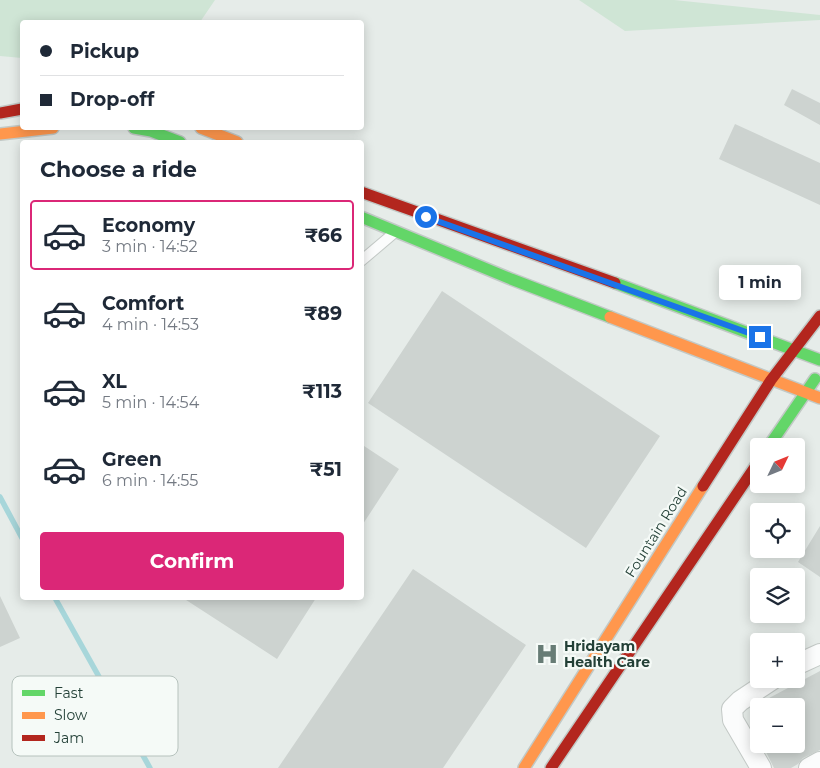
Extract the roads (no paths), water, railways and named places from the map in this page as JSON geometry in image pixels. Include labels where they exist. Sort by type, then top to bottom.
[{"type":"street","points":[[0,113],[20,110]]},
{"type":"street","points":[[0,134],[35,130]]},
{"type":"street","points":[[151,130],[175,140]]},
{"type":"street","points":[[206,130],[233,140]]},
{"type":"street","points":[[364,194],[402,221],[510,279],[820,398]]},
{"type":"street","points":[[364,217],[402,221],[794,349],[820,360]]},
{"type":"street","name":"Fountain Road","points":[[524,768],[771,380],[820,316]]},
{"type":"street","points":[[774,438],[820,371]]},
{"type":"street","points":[[551,768],[750,474]]},
{"type":"street","points":[[805,661],[820,654]]},
{"type":"street","points":[[759,688],[740,700],[732,709],[733,720],[761,768]]},
{"type":"street","points":[[809,768],[820,762]]},
{"type":"lane","points":[[364,258],[402,221]]},
{"type":"waterway","points":[[0,497],[20,534]]},
{"type":"waterway","points":[[56,600],[99,676]]},
{"type":"waterway","points":[[143,756],[150,768]]},
{"type":"place","name":"Hridayam Health Care","points":[[547,654]]}]
